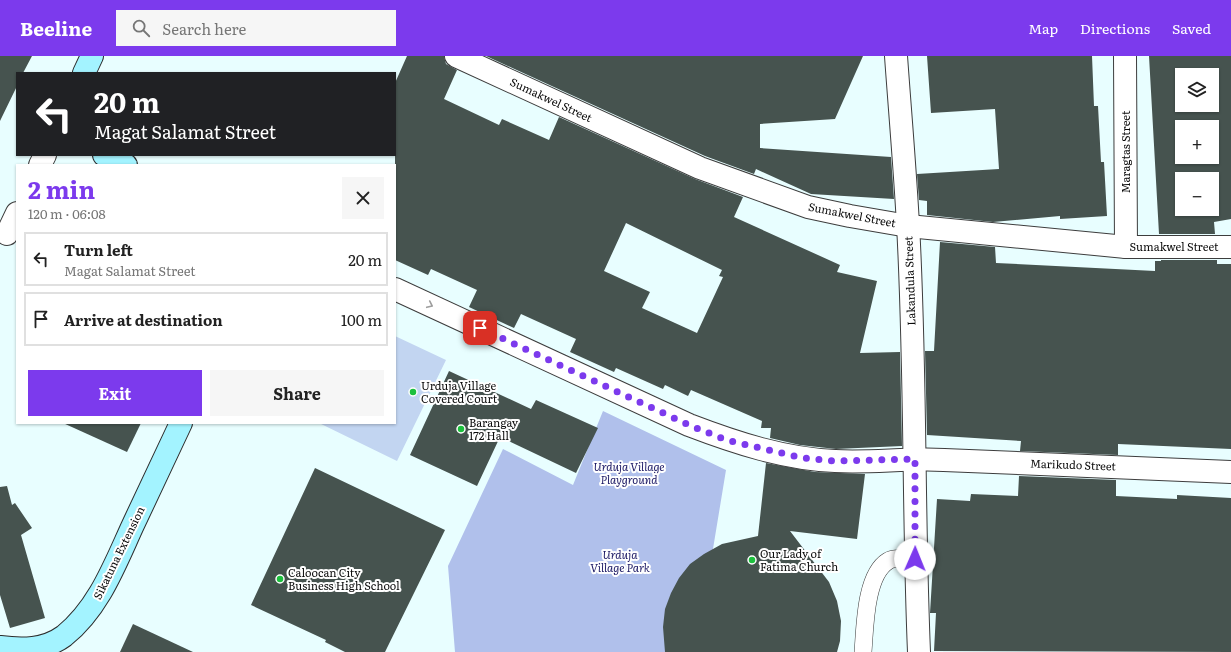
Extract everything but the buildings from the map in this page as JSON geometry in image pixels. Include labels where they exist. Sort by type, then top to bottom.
[{"type":"street","points":[[84,72],[92,56]]},
{"type":"street","name":"Sumakwel Street","points":[[456,56],[700,168],[808,207],[908,226],[1126,247],[1231,247]]},
{"type":"street","name":"Lakandula Street","points":[[896,56],[908,226],[915,459],[915,559],[920,652]]},
{"type":"street","name":"Maragtas Street","points":[[1125,56],[1126,247]]},
{"type":"street","points":[[106,156],[124,164]]},
{"type":"street","points":[[7,234],[16,215]]},
{"type":"street","name":"Marikudo Street","points":[[396,289],[689,425],[726,440],[803,458],[835,461],[915,459],[1231,472]]},
{"type":"street","name":"Sikatuna Extension","points":[[0,647],[37,650],[63,636],[86,615],[105,586],[180,424]]},
{"type":"lane","points":[[863,652],[870,589],[880,567],[889,560],[915,559]]},
{"type":"green space","name":"Urduja Village Park","points":[[603,411],[726,470],[696,652],[455,652],[448,566],[503,449],[573,485]]},
{"type":"shaded area","name":"Urduja Village Covered Court","points":[[396,336],[446,360],[397,461],[321,424],[396,424]]},
{"type":"place","name":"Urduja Village Covered Court","points":[[413,392]]},
{"type":"place","name":"Barangay 172 Hall","points":[[461,429]]},
{"type":"place","name":"Our Lady of Fatima Church","points":[[752,560]]},
{"type":"place","name":"Caloocan City Business High School","points":[[280,579]]},
{"type":"route","points":[[480,328],[689,425],[726,440],[762,450],[803,458],[835,461],[915,459],[915,559]]},
{"type":"park label","name":"Urduja Village Playground","points":[[629,473]]}]
